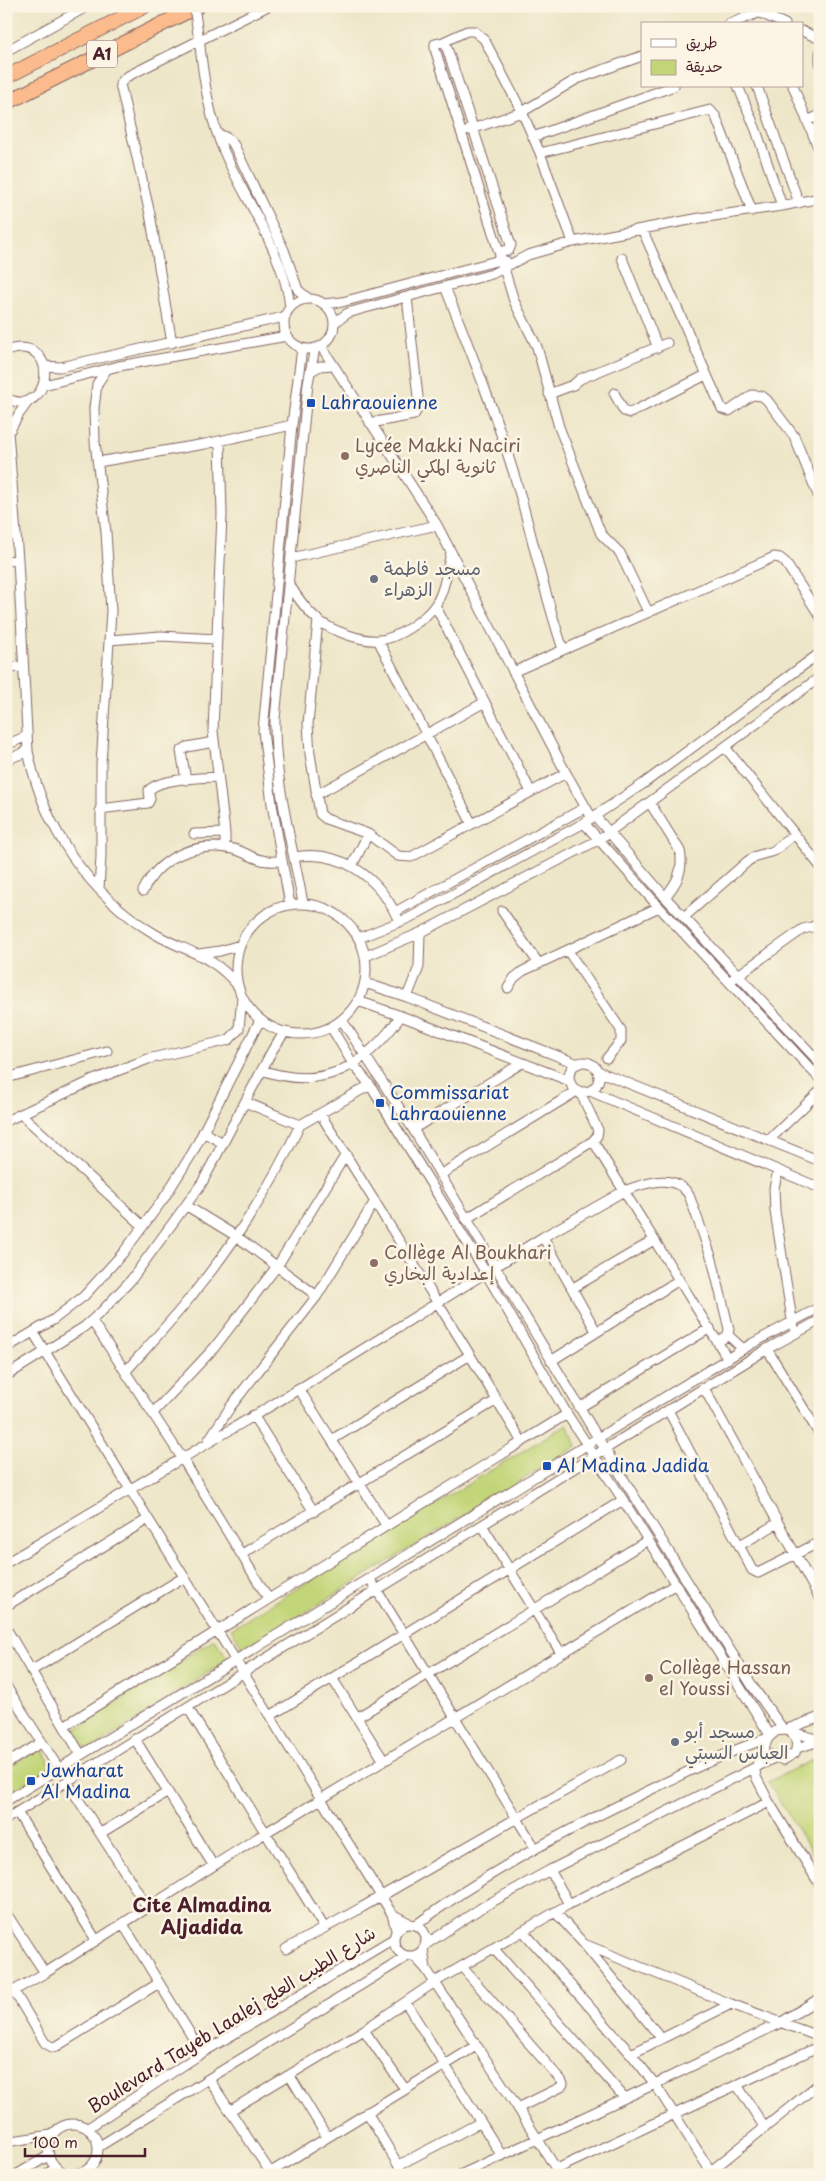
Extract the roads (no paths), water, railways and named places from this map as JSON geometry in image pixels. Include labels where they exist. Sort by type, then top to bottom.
[{"type":"highway","name":"A1","points":[[6,77],[145,6]]},
{"type":"highway","name":"A1","points":[[6,103],[196,6]]},
{"type":"street","points":[[6,51],[88,6]]},
{"type":"street","points":[[196,6],[199,37],[217,133],[226,156],[274,254],[290,307]]},
{"type":"street","points":[[172,343],[150,214],[120,84],[126,77],[199,37],[268,6]]},
{"type":"street","points":[[744,6],[780,22]]},
{"type":"street","points":[[734,22],[758,12]]},
{"type":"street","points":[[573,242],[540,153],[522,112],[479,34],[474,31],[467,31],[436,44],[435,49],[504,261],[514,301],[537,347],[559,427],[601,534],[620,553],[648,612]]},
{"type":"street","points":[[804,32],[820,39]]},
{"type":"street","points":[[334,323],[348,313],[492,274],[504,261],[510,249],[511,245],[474,129],[446,45],[443,42]]},
{"type":"street","points":[[820,53],[820,63]]},
{"type":"street","points":[[461,133],[522,112],[577,79],[641,56]]},
{"type":"street","points":[[533,137],[668,88]]},
{"type":"street","points":[[739,88],[756,130],[782,206]]},
{"type":"street","points":[[758,88],[799,203]]},
{"type":"street","points":[[794,88],[820,152]]},
{"type":"street","points":[[540,153],[710,110],[716,117],[752,211]]},
{"type":"street","points":[[807,121],[820,115]]},
{"type":"street","points":[[756,130],[772,124]]},
{"type":"street","points":[[217,133],[228,138],[234,145],[284,250],[298,290],[309,299],[324,304],[342,302],[573,242],[820,198]]},
{"type":"street","points":[[642,229],[722,409],[725,411],[733,410],[752,395],[762,396],[767,400],[794,436],[820,500]]},
{"type":"street","points":[[622,258],[658,348]]},
{"type":"street","points":[[445,286],[474,360],[519,490],[552,614],[564,648]]},
{"type":"street","points":[[370,422],[414,415],[419,406],[407,297]]},
{"type":"street","points":[[309,299],[302,300],[290,307],[284,317],[284,330],[296,346],[302,348],[318,347]]},
{"type":"street","points":[[304,904],[281,796],[275,734],[310,371],[318,347],[330,336],[334,323],[330,312],[324,304]]},
{"type":"street","points":[[45,366],[60,367],[284,317]]},
{"type":"street","points":[[44,385],[107,369],[287,336]]},
{"type":"street","points":[[549,394],[573,385],[580,379],[668,343]]},
{"type":"street","points":[[318,347],[334,365],[437,525],[586,808],[598,840],[820,1079]]},
{"type":"street","points":[[6,351],[25,348],[34,352],[45,366],[46,372],[44,385],[40,392],[30,399],[8,431]]},
{"type":"street","points":[[290,905],[281,861],[263,731],[292,425],[302,348]]},
{"type":"street","points":[[310,371],[320,366],[334,365]]},
{"type":"street","points":[[99,890],[101,857],[100,764],[111,611],[94,423],[96,391],[107,369]]},
{"type":"street","points":[[614,393],[624,411],[630,413],[706,375]]},
{"type":"street","points":[[6,398],[18,402],[30,399]]},
{"type":"street","points":[[6,406],[18,560],[28,752],[35,781],[51,822],[68,851],[99,890],[142,926],[171,942],[199,954],[220,968],[238,986]]},
{"type":"street","points":[[98,462],[220,442],[292,425]]},
{"type":"street","points":[[220,442],[222,491],[214,742],[225,847]]},
{"type":"street","points":[[291,558],[437,525]]},
{"type":"street","points":[[289,584],[300,601],[318,620],[341,632],[378,640],[399,634],[416,624],[435,605],[442,590],[451,553]]},
{"type":"street","points":[[513,672],[774,557],[780,558],[785,562],[820,616]]},
{"type":"street","points":[[6,561],[18,560]]},
{"type":"street","points":[[435,605],[531,792]]},
{"type":"street","points":[[318,620],[308,724],[316,795],[322,817],[368,834],[398,856],[406,858],[566,773]]},
{"type":"street","points":[[109,640],[161,636],[217,639]]},
{"type":"street","points":[[378,640],[472,824]]},
{"type":"street","points":[[359,938],[400,922],[590,819],[643,784],[818,654],[820,666]]},
{"type":"street","points":[[6,668],[23,667]]},
{"type":"street","points":[[366,956],[420,933],[598,840],[820,677]]},
{"type":"street","points":[[316,795],[485,702]]},
{"type":"street","points":[[6,745],[28,736]]},
{"type":"street","points":[[186,780],[181,751],[187,747],[214,742]]},
{"type":"street","points":[[725,747],[820,866]]},
{"type":"street","points":[[6,760],[28,752]]},
{"type":"street","points":[[100,808],[148,803],[149,790],[152,788],[186,780],[218,777]]},
{"type":"street","points":[[650,803],[680,851],[679,876],[665,897]]},
{"type":"street","points":[[395,912],[586,808]]},
{"type":"street","points":[[590,819],[609,833],[665,897],[820,1064]]},
{"type":"street","points":[[194,834],[225,834]]},
{"type":"street","points":[[352,866],[368,834]]},
{"type":"street","points":[[684,917],[748,861],[756,856],[774,851],[794,834]]},
{"type":"street","points":[[143,891],[150,876],[162,865],[176,856],[200,848],[225,847],[235,849],[261,860],[281,861]]},
{"type":"street","points":[[294,857],[320,855],[352,866],[363,873],[381,890],[400,922]]},
{"type":"street","points":[[304,904],[317,905],[336,914],[351,927],[359,938],[366,956],[365,983],[358,1001],[342,1020],[331,1027],[319,1032],[304,1034],[285,1032],[260,1020],[242,997],[238,986],[236,965],[240,945],[248,931],[259,919],[274,910],[290,905],[304,904]]},
{"type":"street","points":[[508,988],[518,974],[659,907]]},
{"type":"street","points":[[502,911],[539,964]]},
{"type":"street","points":[[730,982],[801,930],[820,923]]},
{"type":"street","points":[[407,997],[419,967],[420,933]]},
{"type":"street","points":[[199,954],[220,952],[240,945]]},
{"type":"street","points":[[568,951],[621,1030],[621,1041],[607,1058]]},
{"type":"street","points":[[365,983],[407,997],[578,1064],[590,1063],[598,1071],[820,1161]]},
{"type":"street","points":[[6,1121],[91,1081],[148,1059],[229,1040],[239,1028],[242,997]]},
{"type":"street","points":[[358,1001],[402,1016],[570,1081],[578,1091],[598,1130],[594,1141],[466,1219]]},
{"type":"street","points":[[262,1070],[281,1077],[300,1078],[318,1077],[336,1072],[364,1057],[384,1040],[402,1016]]},
{"type":"street","points":[[6,1348],[68,1308],[98,1283],[143,1226],[179,1175],[260,1020]]},
{"type":"street","points":[[342,1020],[364,1057],[413,1129],[551,1361],[753,1687],[786,1730],[796,1739],[797,1748],[788,1759],[774,1758],[756,1766],[550,1870],[481,1908],[411,1956]]},
{"type":"street","points":[[331,1027],[353,1064],[370,1085],[486,1273],[567,1414],[676,1584],[768,1738],[768,1750],[774,1758]]},
{"type":"street","points":[[6,1376],[92,1321],[131,1280],[187,1206],[224,1143],[276,1043],[285,1032]]},
{"type":"street","points":[[6,1078],[107,1051]]},
{"type":"street","points":[[413,1129],[522,1063]]},
{"type":"street","points":[[570,1081],[572,1068],[578,1064]]},
{"type":"street","points":[[590,1091],[599,1083],[598,1071]]},
{"type":"street","points":[[126,1371],[201,1284],[236,1236],[281,1166],[300,1125],[321,1115],[370,1085]]},
{"type":"street","points":[[440,1175],[578,1091],[590,1091],[820,1188]]},
{"type":"street","points":[[769,1140],[820,1091]]},
{"type":"street","points":[[245,1102],[300,1125]]},
{"type":"street","points":[[21,1114],[143,1226]]},
{"type":"street","points":[[321,1115],[522,1442]]},
{"type":"street","points":[[203,1132],[224,1143]]},
{"type":"street","points":[[594,1141],[728,1359]]},
{"type":"street","points":[[153,1412],[214,1348],[278,1265],[346,1154]]},
{"type":"street","points":[[778,1170],[774,1188],[775,1211],[795,1334]]},
{"type":"street","points":[[6,1562],[299,1389],[543,1237],[624,1191],[650,1183],[667,1182],[681,1185],[684,1188],[703,1232],[712,1259],[728,1335],[743,1349]]},
{"type":"street","points":[[207,1443],[231,1406],[317,1296],[375,1201]]},
{"type":"street","points":[[187,1206],[278,1265],[317,1296]]},
{"type":"street","points":[[543,1237],[596,1331]]},
{"type":"street","points":[[573,1288],[654,1240]]},
{"type":"street","points":[[551,1361],[679,1280]]},
{"type":"street","points":[[6,1801],[743,1349],[820,1307]]},
{"type":"street","points":[[6,1819],[188,1708],[242,1671],[594,1455],[767,1349],[820,1320]]},
{"type":"street","points":[[92,1321],[153,1412],[268,1598]]},
{"type":"street","points":[[580,1408],[710,1328]]},
{"type":"street","points":[[33,1332],[392,1914],[396,1930],[393,1939],[397,1951],[411,1956],[426,1970],[435,1982],[559,2172],[673,2114],[820,2046]]},
{"type":"street","points":[[718,1342],[728,1335]]},
{"type":"street","points":[[767,1349],[820,1435]]},
{"type":"street","points":[[333,1439],[470,1355]]},
{"type":"street","points":[[704,1388],[820,1599]]},
{"type":"street","points":[[299,1389],[333,1439],[386,1526]]},
{"type":"street","points":[[242,1554],[497,1400]]},
{"type":"street","points":[[668,1410],[754,1572],[762,1571],[820,1542]]},
{"type":"street","points":[[64,1726],[567,1414]]},
{"type":"street","points":[[254,1416],[314,1512]]},
{"type":"street","points":[[270,1716],[510,1571],[623,1500]]},
{"type":"street","points":[[6,1606],[148,1519]]},
{"type":"street","points":[[740,1545],[778,1523]]},
{"type":"street","points":[[482,1525],[561,1654]]},
{"type":"street","points":[[358,1717],[648,1540]]},
{"type":"street","points":[[31,1671],[184,1577]]},
{"type":"street","points":[[369,1578],[535,1848]]},
{"type":"street","points":[[159,1983],[57,2046],[52,2047],[46,2043],[10,1993],[45,1973],[265,1833],[676,1584]]},
{"type":"street","points":[[6,1628],[81,1755]]},
{"type":"street","points":[[332,1678],[384,1761]]},
{"type":"street","points":[[6,1686],[59,1769]]},
{"type":"street","points":[[188,1708],[324,1927]]},
{"type":"street","points":[[396,1930],[413,1924],[535,1848],[618,1805],[703,1764],[768,1738],[776,1731],[786,1730],[820,1717]]},
{"type":"street","points":[[786,1730],[820,1740]]},
{"type":"street","points":[[768,1738],[756,1766],[756,1777],[769,1802],[820,1885]]},
{"type":"street","points":[[135,1739],[213,1865]]},
{"type":"street","points":[[797,1748],[820,1740]]},
{"type":"street","points":[[6,1764],[42,1742]]},
{"type":"street","points":[[286,1949],[357,1911],[515,1818],[621,1760]]},
{"type":"street","points":[[67,1782],[148,1908]]},
{"type":"street","points":[[101,1833],[168,1792]]},
{"type":"street","points":[[231,2110],[364,2030],[435,1982],[555,1912],[769,1802]]},
{"type":"street","points":[[17,1812],[96,1940]]},
{"type":"street","points":[[550,1870],[569,1904]]},
{"type":"street","points":[[555,1912],[584,1944],[661,2038]]},
{"type":"street","points":[[6,1913],[45,1973]]},
{"type":"street","points":[[392,1914],[413,1924],[425,1933],[426,1970]]},
{"type":"street","points":[[123,1924],[202,2053]]},
{"type":"street","points":[[523,1931],[655,2084],[712,2173],[820,2083]]},
{"type":"street","name":"Boulevard Tayeb Laalej شارع الطيب العلج","points":[[88,2128],[202,2053],[393,1939]]},
{"type":"street","points":[[584,1944],[820,2038]]},
{"type":"street","points":[[494,1949],[624,2097]]},
{"type":"street","name":"Boulevard Tayeb Laalej شارع الطيب العلج","points":[[98,2147],[411,1956]]},
{"type":"street","points":[[462,1967],[563,2084],[561,2087],[518,2108]]},
{"type":"street","points":[[460,2175],[780,2023],[820,1998]]},
{"type":"street","points":[[406,2003],[502,2156]]},
{"type":"street","points":[[631,2054],[731,2004]]},
{"type":"street","points":[[364,2030],[405,2089]]},
{"type":"street","points":[[209,2079],[271,2174],[367,2112],[476,2046]]},
{"type":"street","points":[[290,2076],[327,2137]]},
{"type":"street","points":[[737,2085],[765,2128]]},
{"type":"street","points":[[367,2112],[404,2175]]},
{"type":"street","points":[[399,2165],[481,2122]]},
{"type":"street","points":[[68,2124],[78,2124],[88,2128],[95,2136],[98,2147],[97,2156],[87,2172],[71,2173],[56,2168],[48,2156],[48,2145],[51,2135],[58,2128],[68,2124]]},
{"type":"street","points":[[6,2142],[51,2135]]},
{"type":"street","points":[[16,2175],[48,2156]]},
{"type":"street","points":[[45,2175],[56,2168]]},
{"type":"place","name":"Lahraouienne","points":[[311,403]]},
{"type":"place","name":"Lycée Makki Naciri ثانوية المكي الناصري","points":[[345,456]]},
{"type":"place","name":"مسجد فاطمة الزهراء","points":[[374,579]]},
{"type":"place","name":"Commissariat Lahraouienne","points":[[380,1103]]},
{"type":"place","name":"Collège Al Boukhari إعدادية البخاري","points":[[374,1263]]},
{"type":"place","name":"Al Madina Jadida","points":[[547,1466]]},
{"type":"place","name":"Collège Hassan el Youssi","points":[[649,1678]]},
{"type":"place","name":"مسجد أبو العباس السبتي","points":[[675,1742]]},
{"type":"place","name":"Jawharat Al Madina","points":[[31,1781]]},
{"type":"district","name":"Cite Almadina Aljadida","points":[[202,1916]]}]
